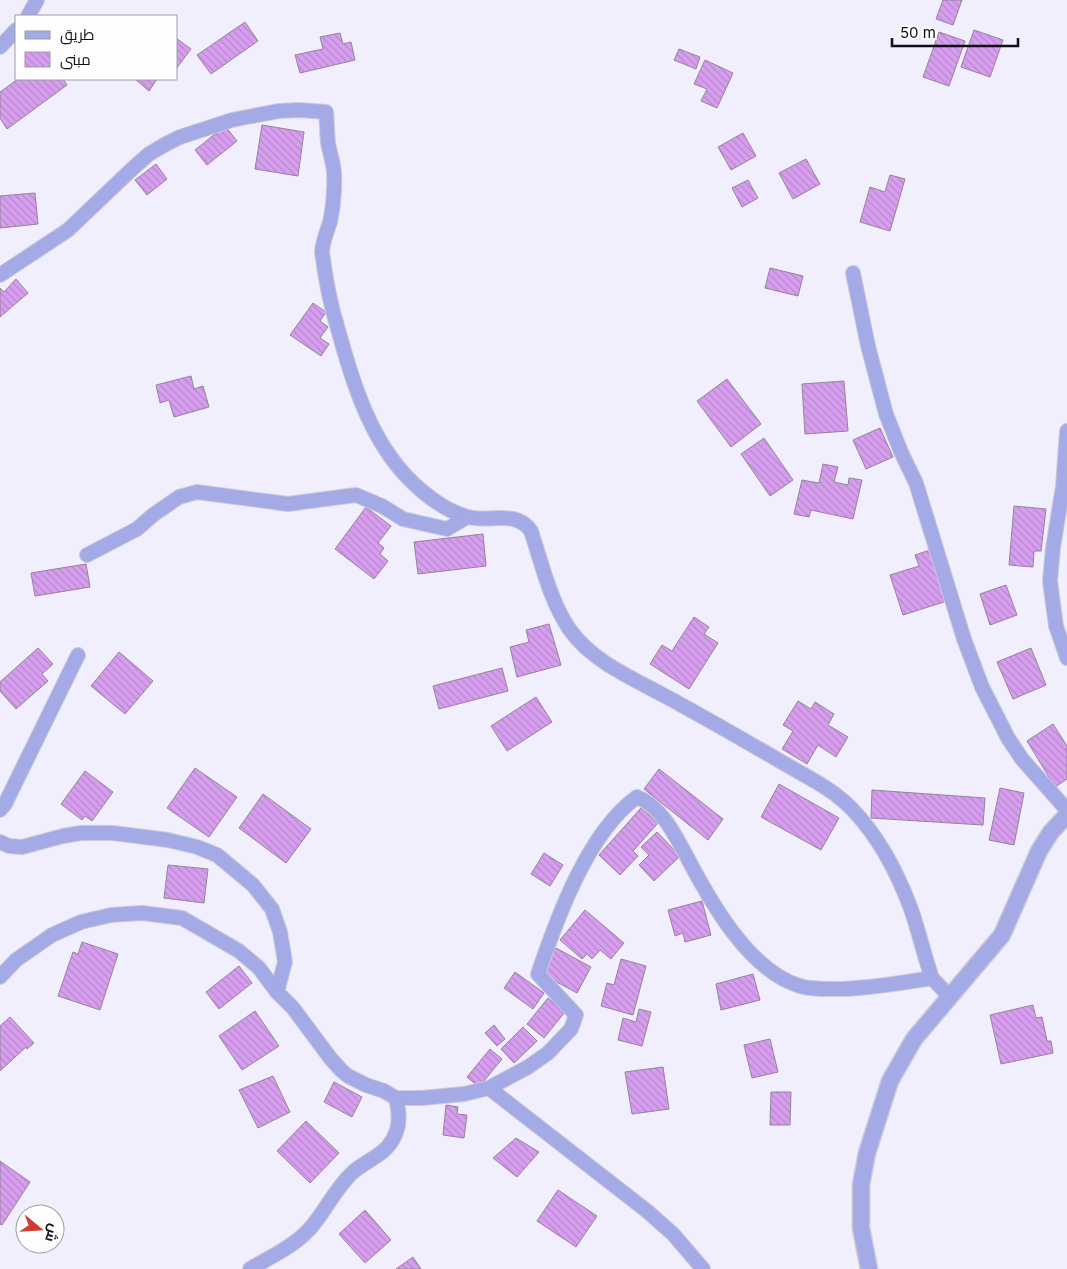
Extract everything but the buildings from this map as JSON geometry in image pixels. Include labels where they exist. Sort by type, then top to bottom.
[{"type":"street","points":[[29,15],[37,0]]},
{"type":"street","points":[[0,47],[15,31]]},
{"type":"street","points":[[0,275],[68,230],[149,154],[173,141],[232,120],[247,117],[300,110],[326,112],[328,142],[334,173],[330,218],[322,251],[328,295],[351,372],[372,427],[390,457],[410,481],[438,503],[467,517],[518,519],[527,525],[560,612],[570,630],[595,655],[633,680],[722,727],[826,788],[853,810],[880,846],[901,886],[911,910],[932,978],[949,996]]},
{"type":"street","points":[[853,273],[868,346],[886,414],[916,483],[964,639],[982,687],[1008,738],[1022,759],[1067,810]]},
{"type":"street","points":[[1067,430],[1063,486],[1050,581],[1056,626],[1067,658]]},
{"type":"street","points":[[87,555],[137,529],[179,497],[197,492],[288,504],[356,495],[382,506],[403,519],[447,529],[467,517]]},
{"type":"street","points":[[0,810],[5,804],[78,655]]},
{"type":"street","points":[[0,977],[16,960],[52,935],[81,922],[111,915],[142,913],[182,918],[239,951],[259,968],[277,992],[293,1008],[330,1059],[348,1076],[396,1098],[422,1098],[464,1094],[489,1088],[528,1067],[548,1053],[571,1029],[576,1015],[538,974],[576,880],[592,849],[605,830],[628,804],[637,798],[647,801],[657,809],[682,847],[711,900],[737,938],[753,955],[786,980],[800,986],[821,990],[874,988],[932,978]]},
{"type":"street","points":[[869,1269],[860,1212],[863,1168],[895,1069],[914,1039],[1002,935],[1039,851],[1051,832],[1067,815]]},
{"type":"street","points":[[0,842],[9,846],[22,847],[81,833],[113,833],[168,840],[197,847],[217,855],[253,885],[272,909],[280,932],[284,962],[277,992]]},
{"type":"street","points":[[489,1088],[647,1211],[674,1234],[703,1269]]},
{"type":"street","points":[[250,1269],[300,1238],[317,1220],[344,1181],[354,1171],[382,1152],[393,1139],[400,1115],[396,1098]]}]
